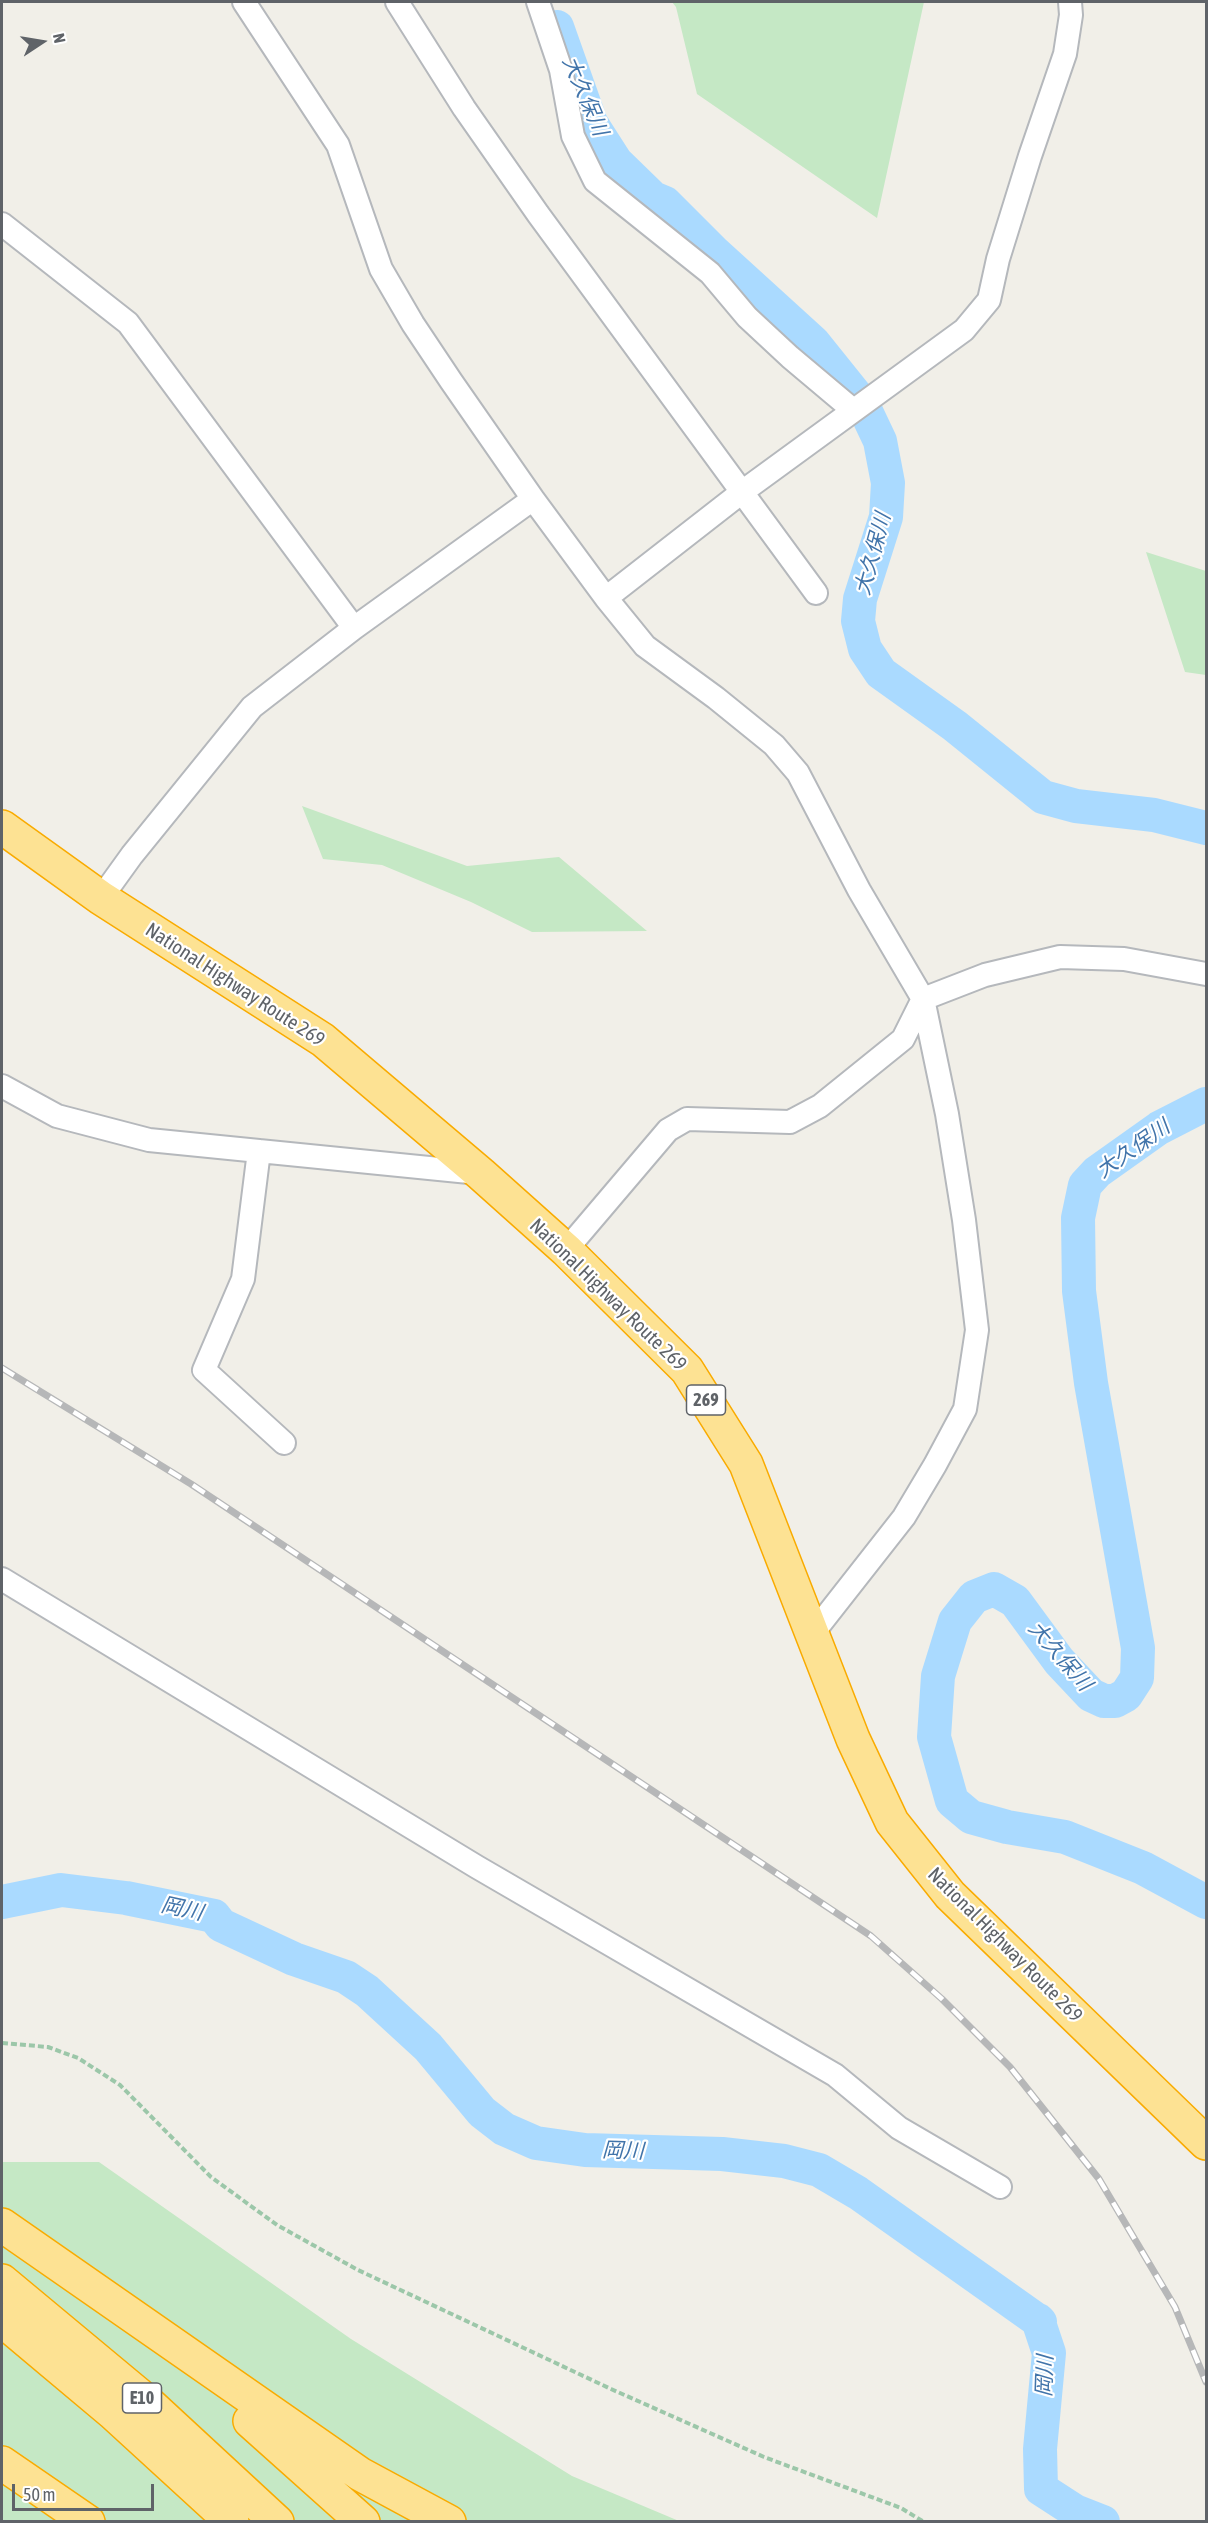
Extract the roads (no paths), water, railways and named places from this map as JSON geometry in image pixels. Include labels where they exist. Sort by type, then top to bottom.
[{"type":"highway","name":"National Highway Route 269","points":[[2,827],[101,898],[323,1040],[481,1174],[566,1250],[687,1370],[746,1464],[853,1739],[892,1822],[950,1895],[1206,2142]]},
{"type":"highway","points":[[2,2225],[99,2295],[360,2474],[449,2522]]},
{"type":"highway","name":"E10","points":[[2,2281],[145,2400],[277,2522]]},
{"type":"highway","points":[[99,2295],[280,2446],[363,2522]]},
{"type":"highway","name":"E10","points":[[2,2320],[113,2413],[232,2522]]},
{"type":"highway","points":[[2,2463],[88,2522]]},
{"type":"street","points":[[244,2],[338,145],[381,269],[413,324],[533,499],[606,598],[645,646],[716,698],[774,745],[798,773],[859,890],[923,999],[947,1114],[964,1220],[977,1330],[965,1409],[935,1466],[904,1517],[813,1633]]},
{"type":"street","points":[[397,2],[464,108],[498,156],[816,593]]},
{"type":"street","points":[[538,2],[561,70],[573,136],[595,181],[710,273],[747,317],[853,410]]},
{"type":"street","points":[[606,598],[742,492],[964,330],[989,300],[998,259],[1029,156],[1065,54],[1071,15],[1070,2]]},
{"type":"street","points":[[2,224],[128,323],[354,628]]},
{"type":"street","points":[[101,898],[132,855],[252,707],[354,628],[533,499]]},
{"type":"street","points":[[566,1250],[668,1130],[687,1119],[790,1122],[820,1106],[903,1039],[923,999],[985,975],[1060,957],[1124,959],[1206,974]]},
{"type":"street","points":[[2,1086],[57,1116],[149,1140],[481,1174]]},
{"type":"street","points":[[259,1151],[243,1280],[204,1370],[284,1443]]},
{"type":"street","points":[[2,1578],[477,1867],[835,2075],[898,2128],[1000,2187]]},
{"type":"waterway","name":"大久保川","points":[[557,27],[591,123],[616,162],[653,198],[665,203],[713,251],[813,342],[862,403],[880,441],[888,483],[886,517],[860,599],[858,621],[865,649],[881,673],[955,726],[1043,797],[1076,806],[1154,815],[1206,828]]},
{"type":"waterway","name":"大久保川","points":[[1206,1104],[1159,1128],[1097,1172],[1085,1185],[1078,1218],[1079,1291],[1091,1383],[1138,1648],[1137,1678],[1126,1695],[1115,1701],[1104,1701],[1091,1695],[1059,1661],[1015,1601],[994,1589],[974,1597],[955,1621],[938,1676],[934,1737],[952,1801],[971,1817],[1007,1827],[1065,1837],[1143,1868],[1206,1902]]},
{"type":"waterway","name":"岡川","points":[[2,1902],[61,1890],[126,1898],[214,1916],[221,1925],[294,1959],[346,1977],[367,1991],[428,2047],[482,2112],[504,2129],[536,2143],[585,2150],[722,2154],[784,2161],[819,2170],[858,2193],[1040,2322],[1038,2320],[1049,2353],[1040,2449],[1041,2489],[1075,2511],[1103,2522]]},
{"type":"railway","points":[[2,1368],[191,1484],[871,1936],[942,1999],[1010,2067],[1099,2179],[1175,2307],[1206,2382]]}]
